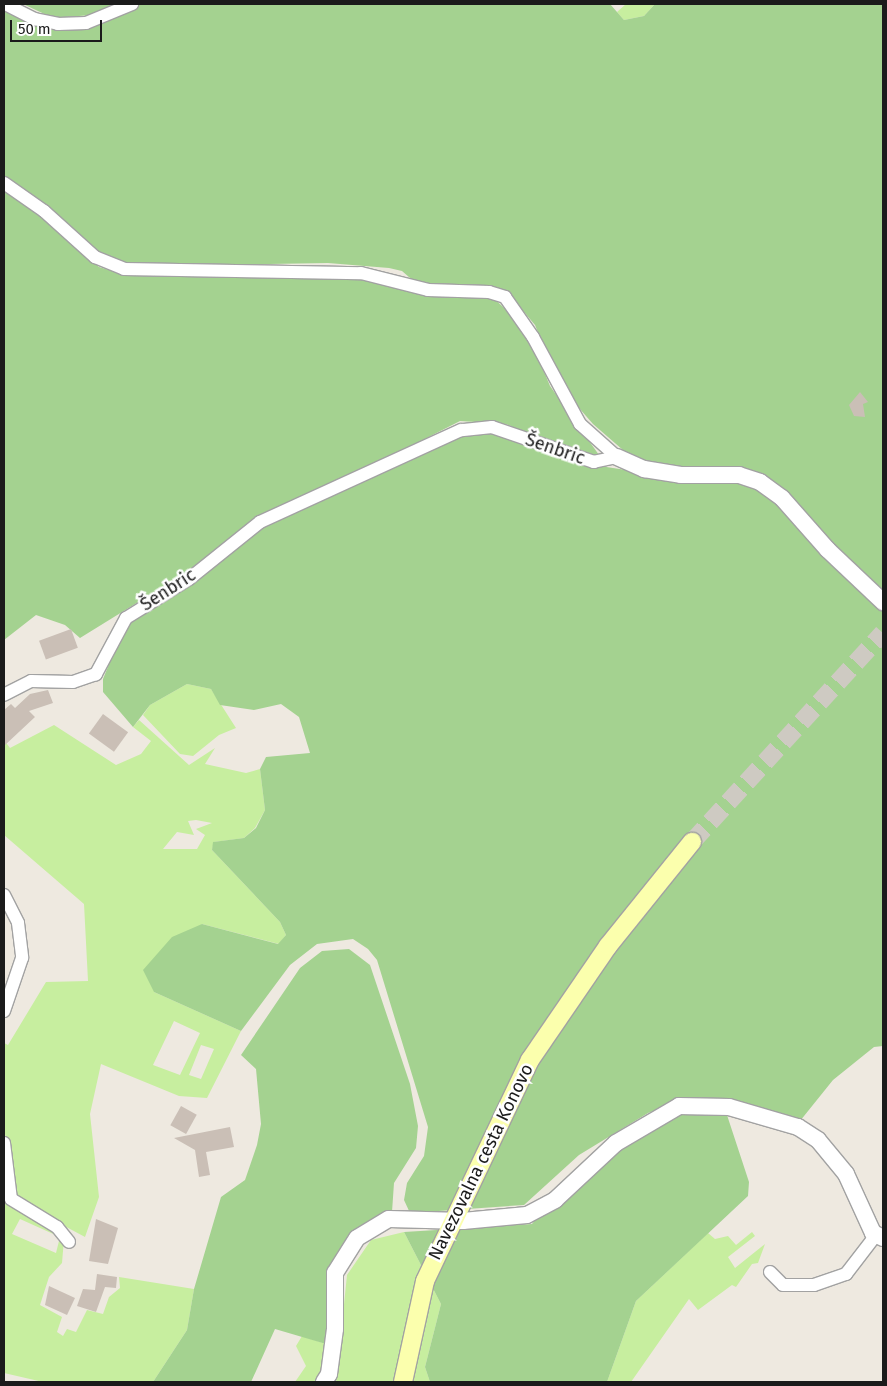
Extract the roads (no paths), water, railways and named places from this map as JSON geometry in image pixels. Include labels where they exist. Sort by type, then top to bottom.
[{"type":"main road","name":"Navezovalna cesta Konovo","points":[[402,1382],[425,1281],[530,1060],[608,946],[692,842]]},
{"type":"street","points":[[5,4],[35,19],[58,24],[86,23],[132,4]]},
{"type":"street","name":"Šenbric","points":[[4,183],[44,211],[95,257],[124,269],[361,273],[428,290],[488,292],[505,297],[533,337],[580,424],[617,457]]},
{"type":"street","name":"Šenbric","points":[[4,695],[31,681],[85,680],[105,661],[126,618],[189,579],[260,522],[461,430],[492,427],[594,462],[617,457]]},
{"type":"street","points":[[617,457],[644,469],[681,475],[739,475],[760,482],[782,498],[828,550],[883,602]]},
{"type":"street","points":[[4,895],[18,923],[22,958],[4,1011]]},
{"type":"street","points":[[324,1382],[329,1374],[335,1329],[335,1273],[357,1238],[389,1219],[452,1221],[527,1215],[555,1200],[616,1143],[646,1122],[679,1106],[701,1105],[774,1118],[818,1140],[846,1174],[880,1236],[846,1274],[822,1283],[783,1285],[770,1272]]},
{"type":"street","points":[[4,1144],[11,1199],[57,1226],[69,1242]]},
{"type":"tunnel","points":[[692,842],[883,633]]}]
